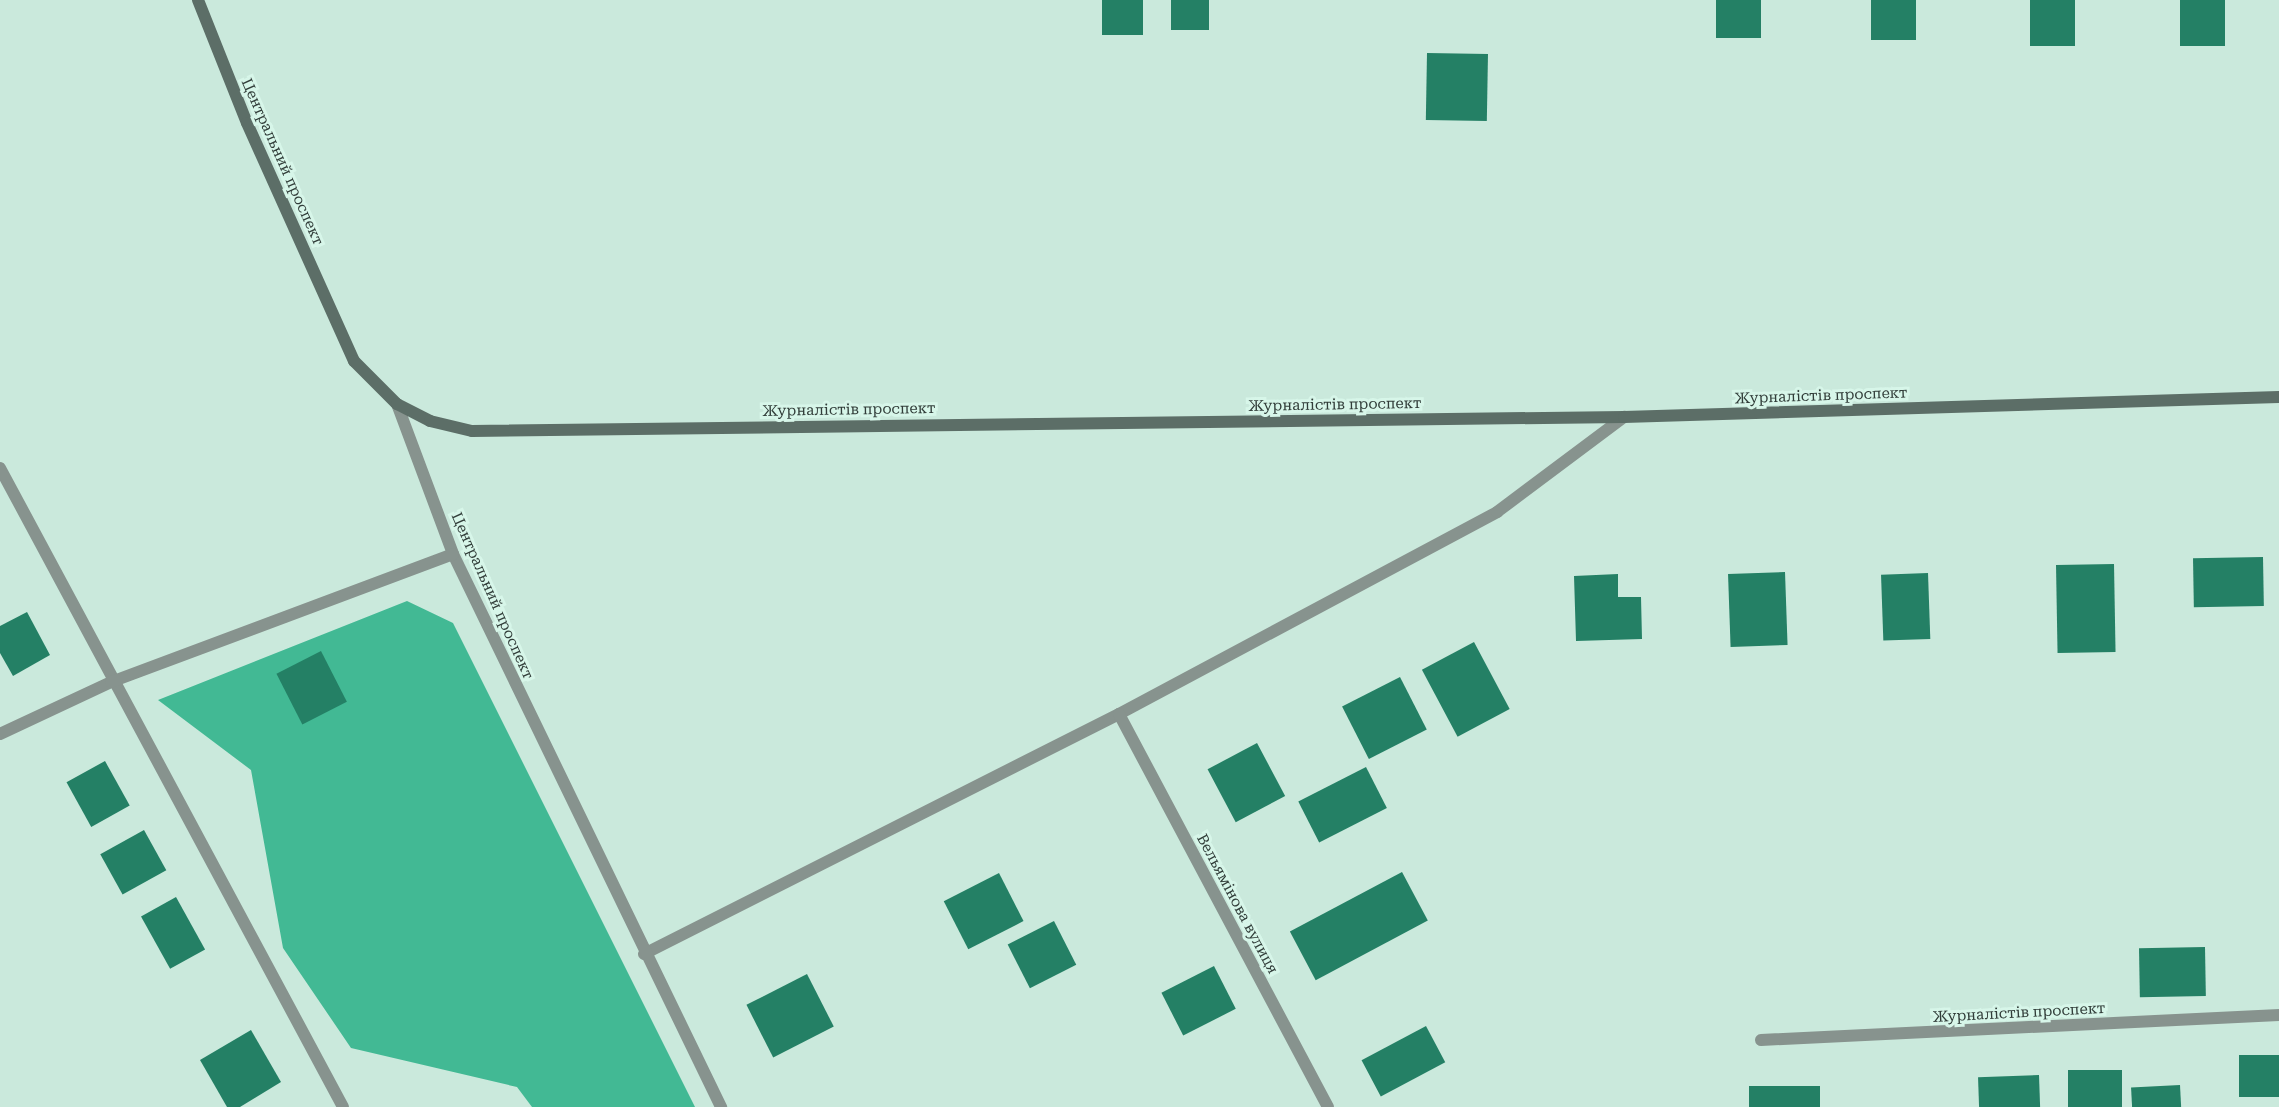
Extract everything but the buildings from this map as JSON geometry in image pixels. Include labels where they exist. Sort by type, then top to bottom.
[{"type":"main road","name":"Центральний проспект","points":[[198,0],[247,123],[354,361],[397,404]]},
{"type":"main road","name":"Журналістів проспект","points":[[397,404],[430,421],[472,431],[1624,417],[2279,397]]},
{"type":"street","name":"Центральний проспект","points":[[397,404],[453,554],[644,954],[721,1107]]},
{"type":"street","points":[[644,954],[1119,714],[1497,512],[1624,417]]},
{"type":"street","points":[[0,468],[111,682],[343,1107]]},
{"type":"street","points":[[0,734],[111,682],[453,554]]},
{"type":"street","name":"Вельямінова вулиця","points":[[1119,714],[1328,1107]]},
{"type":"street","name":"Журналістів проспект","points":[[1761,1040],[2279,1015]]},
{"type":"green space","points":[[407,601],[453,623],[695,1107],[532,1107],[517,1087],[351,1048],[283,948],[251,770],[158,700]]}]
